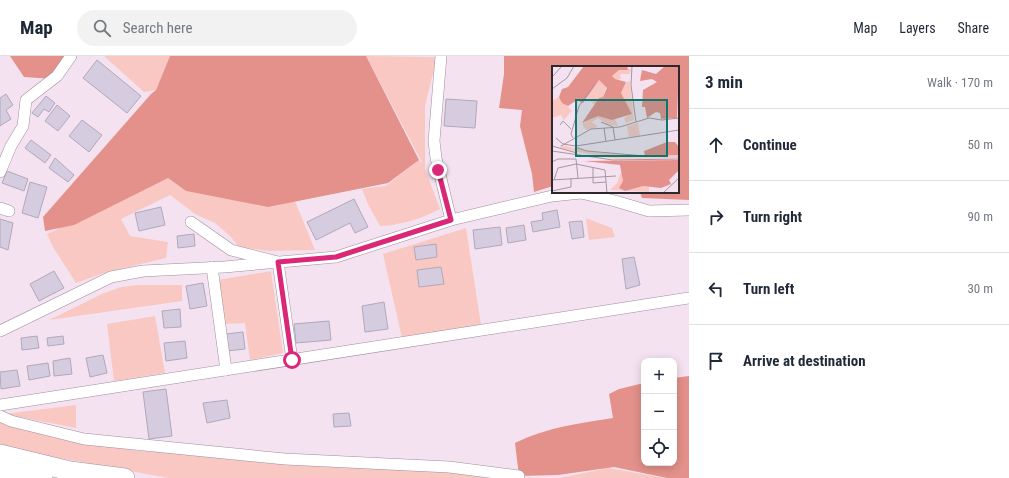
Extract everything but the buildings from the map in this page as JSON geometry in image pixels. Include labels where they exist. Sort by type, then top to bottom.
[{"type":"highway","points":[[0,454],[70,471],[125,478]]},
{"type":"highway","points":[[0,471],[43,478]]},
{"type":"street","points":[[0,172],[11,146],[23,126],[26,100],[57,76],[71,56]]},
{"type":"street","points":[[441,56],[435,146],[436,158],[451,220]]},
{"type":"street","points":[[0,331],[111,277],[143,271],[336,257],[451,220],[552,196],[581,193],[649,211],[689,210]]},
{"type":"street","points":[[191,222],[231,250],[278,262]]},
{"type":"street","points":[[278,262],[292,360]]},
{"type":"street","points":[[212,267],[226,370]]},
{"type":"street","points":[[0,405],[689,298]]},
{"type":"street","points":[[0,416],[11,422],[84,439],[285,459],[449,468],[519,476]]},
{"type":"shaded area","points":[[10,56],[70,56],[54,79],[24,77]]},
{"type":"shaded area","points":[[104,56],[170,56],[156,90],[144,92]]},
{"type":"shaded area","points":[[170,56],[366,56],[419,160],[388,183],[268,207],[186,191],[168,178],[74,225],[45,231],[43,217],[156,90]]},
{"type":"shaded area","points":[[366,56],[437,57],[425,106],[425,169],[440,209],[418,219],[403,223],[380,226],[362,189],[386,186],[419,160],[423,164]]},
{"type":"shaded area","points":[[504,56],[689,56],[689,200],[642,198],[640,193],[679,193],[679,66],[552,66],[552,186],[534,192],[532,174],[520,126],[522,110],[499,108],[504,74]]},
{"type":"shaded area","points":[[168,178],[186,191],[268,207],[295,201],[315,250],[269,251],[239,247],[230,236],[215,223],[195,214],[170,195],[121,219],[130,236],[168,242],[166,258],[107,272],[76,283],[53,247],[47,234]]},
{"type":"shaded area","points":[[586,218],[612,228],[615,237],[589,240]]},
{"type":"shaded area","points":[[466,228],[481,325],[402,338],[383,254]]},
{"type":"shaded area","points":[[271,271],[283,353],[250,360],[245,323],[223,324],[218,280]]},
{"type":"shaded area","points":[[138,285],[182,285],[182,301],[49,320],[102,294],[121,287]]},
{"type":"shaded area","points":[[155,316],[165,373],[114,381],[107,324]]},
{"type":"shaded area","points":[[689,376],[689,478],[667,478],[614,467],[558,475],[519,476],[515,443],[538,433],[575,424],[613,418],[609,394],[619,389],[641,384],[641,466],[677,466],[677,378]]},
{"type":"shaded area","points":[[76,405],[76,428],[4,414]]},
{"type":"shaded area","points":[[0,419],[138,451],[254,456],[532,478],[168,478],[0,447]]},
{"type":"shaded area","points":[[608,468],[665,478],[560,478]]},
{"type":"route","points":[[292,360],[278,262],[336,257],[451,220],[438,170]]}]
